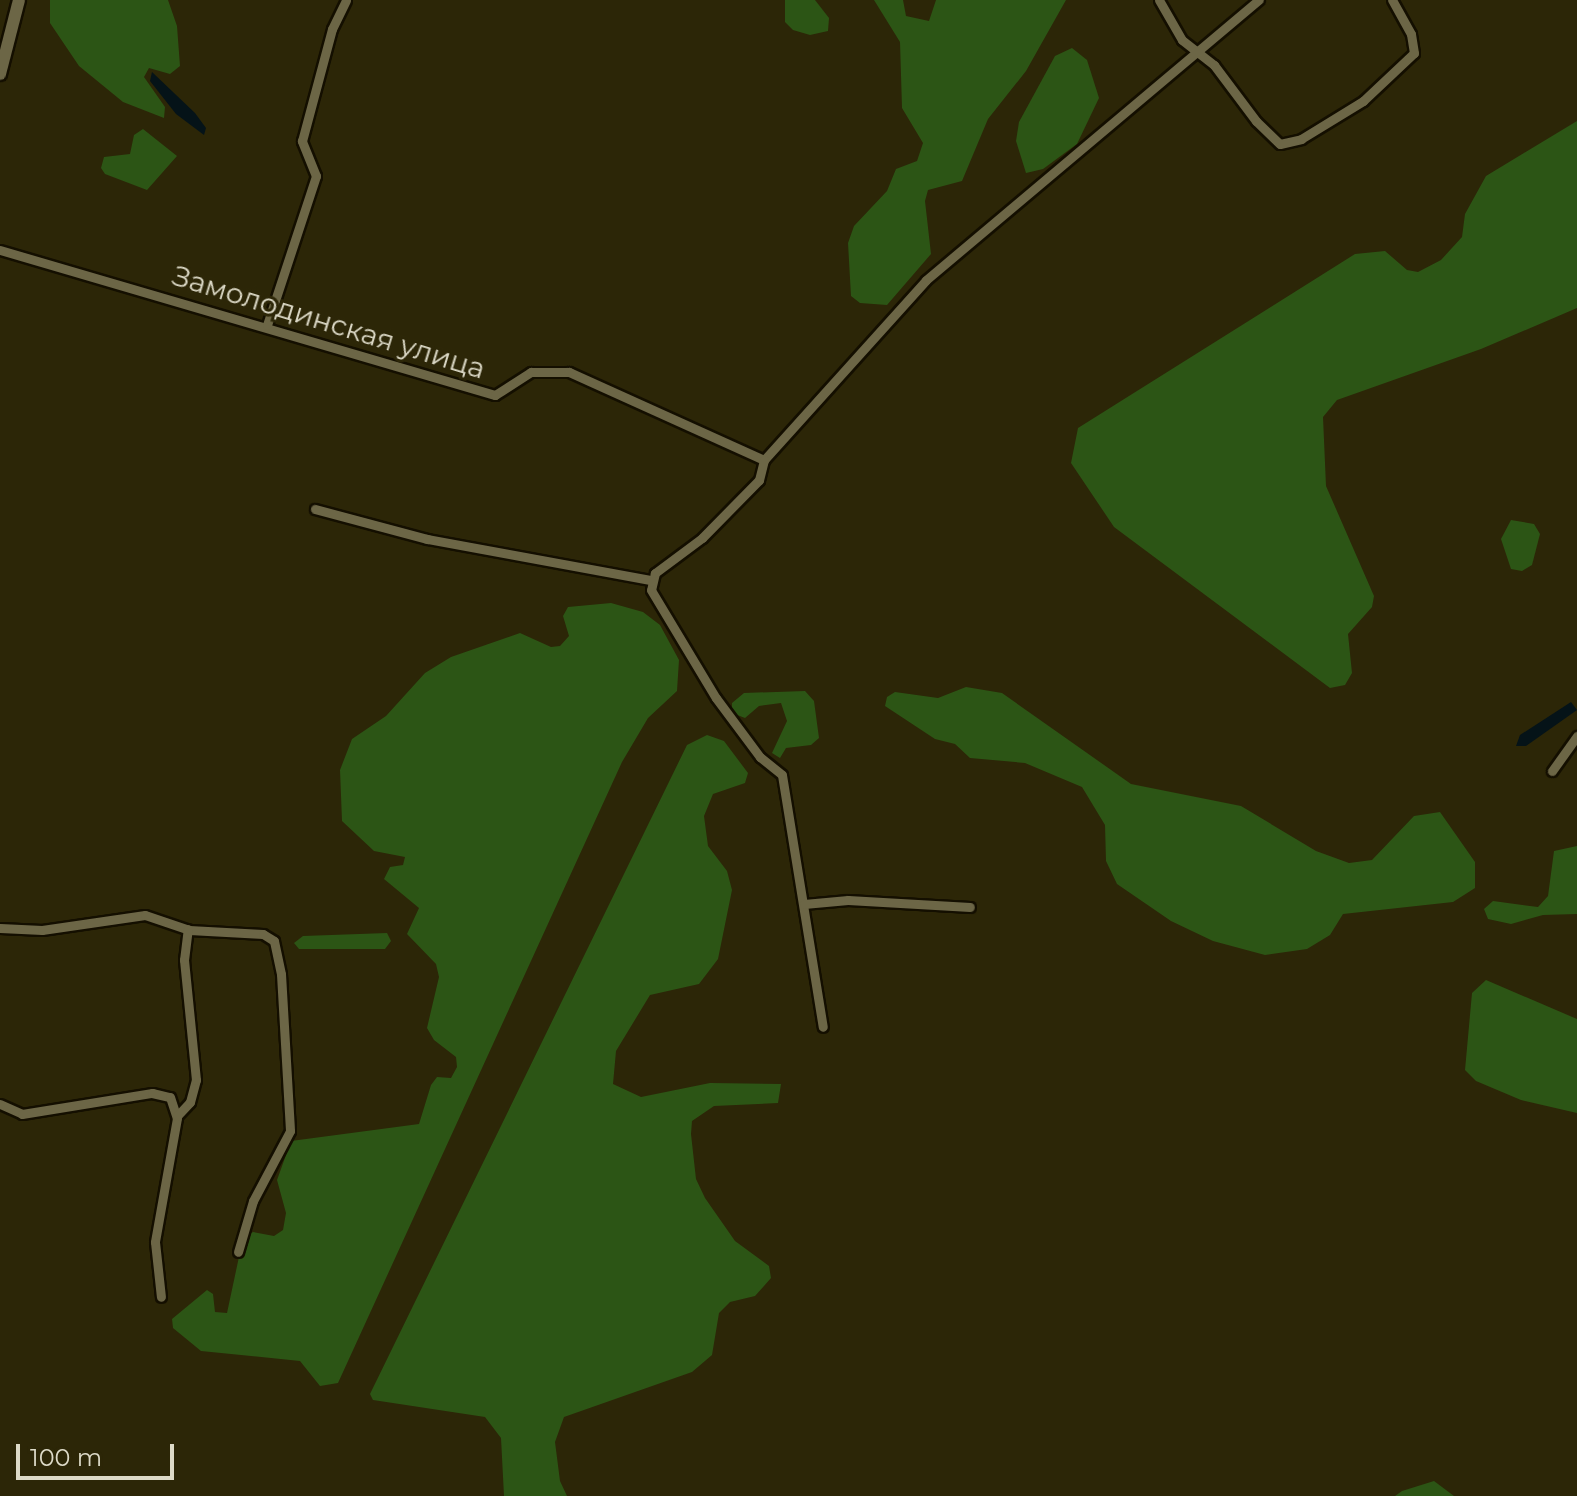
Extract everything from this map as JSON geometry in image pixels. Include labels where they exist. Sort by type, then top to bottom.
[{"type":"street","points":[[0,74],[19,0]]},
{"type":"street","points":[[267,325],[316,176],[302,141],[332,29],[346,0]]},
{"type":"street","points":[[1159,0],[1194,53],[1226,79],[1275,144],[1289,143],[1363,101],[1414,53],[1411,34],[1392,0]]},
{"type":"street","points":[[823,1027],[782,775],[760,757],[716,698],[670,627],[651,590],[651,580],[742,500],[759,480],[764,460],[830,383],[926,280],[1259,0]]},
{"type":"street","name":"Замолодинская улица","points":[[0,250],[267,325],[495,395],[531,372],[569,372],[764,460]]},
{"type":"street","points":[[315,509],[427,539],[651,580]]},
{"type":"street","points":[[1552,771],[1577,736]]},
{"type":"street","points":[[804,904],[848,900],[970,907]]},
{"type":"street","points":[[0,928],[42,930],[138,915],[188,929],[263,934],[279,949],[290,1131],[253,1201],[238,1252]]},
{"type":"street","points":[[177,1116],[190,1102],[196,1080],[184,960],[188,929]]},
{"type":"street","points":[[0,1104],[22,1114],[159,1092],[170,1097],[177,1116],[155,1242],[161,1297]]},
{"type":"green space","points":[[50,0],[168,0],[177,26],[180,66],[170,74],[149,68],[144,77],[165,107],[164,118],[123,102],[79,66],[50,23]]},
{"type":"green space","points":[[785,0],[815,0],[829,18],[828,31],[810,35],[793,30],[785,22]]},
{"type":"green space","points":[[874,0],[903,0],[906,16],[929,21],[936,0],[1066,0],[1026,71],[988,119],[962,181],[928,190],[925,201],[931,254],[887,305],[860,303],[851,296],[848,243],[854,226],[887,191],[896,169],[917,161],[923,143],[902,108],[900,42]]},
{"type":"green space","points":[[1072,48],[1087,60],[1099,98],[1077,144],[1043,169],[1026,173],[1016,141],[1019,122],[1055,56]]},
{"type":"green space","points":[[1577,121],[1577,308],[1481,349],[1337,400],[1323,417],[1326,486],[1374,596],[1372,607],[1348,634],[1352,673],[1345,685],[1330,688],[1114,527],[1071,463],[1078,428],[1355,254],[1385,251],[1407,270],[1418,272],[1441,260],[1462,237],[1465,214],[1486,176]]},
{"type":"green space","points":[[143,129],[177,156],[147,190],[105,174],[101,168],[104,157],[130,154],[134,135]]},
{"type":"green space","points":[[1511,520],[1534,524],[1540,534],[1532,565],[1522,571],[1511,569],[1501,539]]},
{"type":"green space","points":[[611,603],[643,612],[660,625],[679,660],[677,691],[648,718],[622,762],[338,1383],[320,1386],[300,1361],[201,1351],[173,1328],[172,1319],[207,1290],[213,1294],[215,1312],[227,1313],[243,1238],[253,1232],[274,1236],[283,1230],[286,1213],[277,1180],[291,1141],[419,1124],[431,1085],[437,1077],[451,1078],[457,1067],[456,1057],[434,1040],[427,1028],[439,977],[436,964],[407,934],[419,908],[384,879],[390,867],[403,865],[405,857],[374,851],[342,821],[340,770],[352,739],[386,716],[425,673],[451,657],[520,633],[551,647],[560,646],[569,636],[563,616],[568,607]]},
{"type":"green space","points":[[966,687],[1002,693],[1131,784],[1241,806],[1316,851],[1349,863],[1372,860],[1414,816],[1440,812],[1475,862],[1475,888],[1453,902],[1343,914],[1330,935],[1307,949],[1265,955],[1213,941],[1171,921],[1117,884],[1106,861],[1105,825],[1082,787],[1025,763],[970,758],[955,744],[935,739],[885,706],[887,697],[895,692],[938,698]]},
{"type":"green space","points":[[805,691],[814,701],[819,738],[811,745],[786,748],[780,758],[772,753],[787,721],[781,703],[759,706],[745,718],[732,713],[732,703],[744,693]]},
{"type":"green space","points":[[707,735],[724,741],[748,773],[745,783],[713,794],[704,816],[708,846],[727,871],[732,890],[718,959],[699,984],[650,995],[616,1051],[613,1084],[641,1097],[710,1083],[781,1084],[778,1103],[714,1106],[692,1121],[691,1134],[696,1179],[705,1198],[735,1241],[769,1266],[771,1278],[755,1296],[730,1302],[719,1313],[712,1355],[692,1372],[564,1417],[555,1442],[560,1481],[567,1496],[504,1496],[501,1438],[485,1417],[373,1400],[370,1394],[687,745]]},
{"type":"green space","points":[[1577,846],[1577,914],[1543,915],[1511,924],[1488,919],[1484,909],[1493,901],[1538,907],[1548,896],[1554,851]]},
{"type":"green space","points":[[387,933],[391,941],[385,949],[299,949],[294,943],[303,936]]},
{"type":"green space","points":[[1486,980],[1577,1019],[1577,1113],[1521,1100],[1476,1081],[1465,1070],[1472,993]]},
{"type":"green space","points":[[1434,1481],[1454,1496],[1395,1496],[1402,1491]]},
{"type":"shaded area","points":[[152,72],[195,113],[206,128],[204,135],[176,114],[150,81]]},
{"type":"shaded area","points":[[1571,702],[1577,710],[1526,746],[1516,746],[1520,735]]}]
